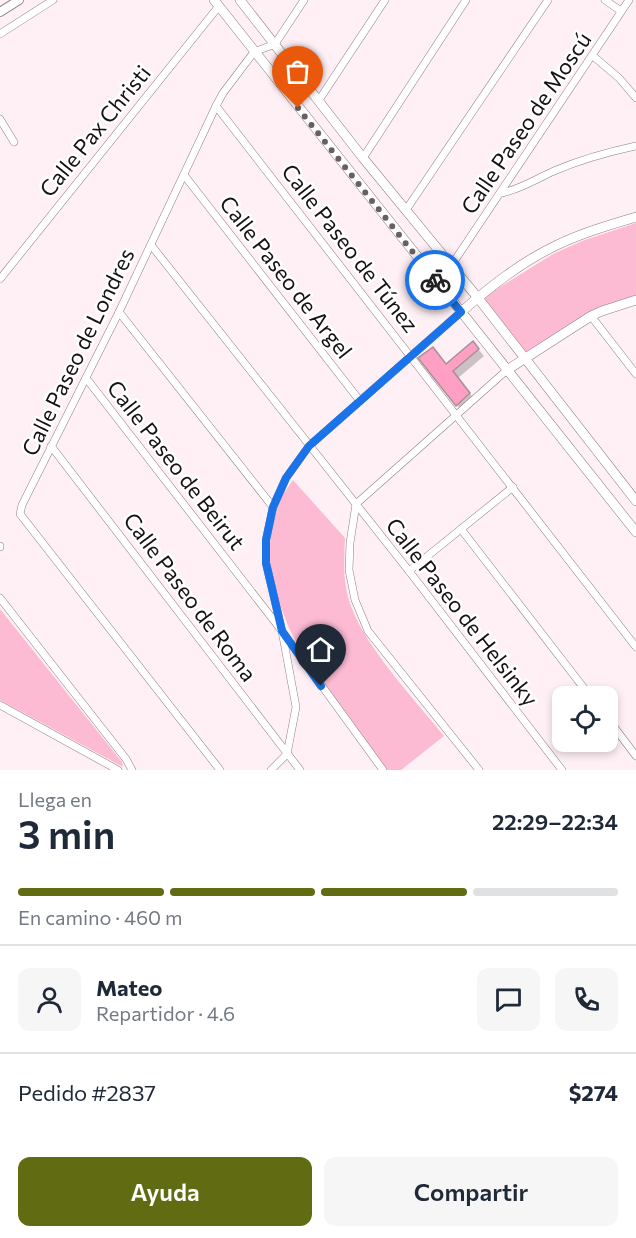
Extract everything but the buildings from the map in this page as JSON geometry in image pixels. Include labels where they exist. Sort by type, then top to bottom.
[{"type":"main road","points":[[240,0],[363,158],[478,298],[636,501]]},
{"type":"main road","points":[[217,3],[636,532]]},
{"type":"main road","points":[[461,312],[511,272],[555,246],[590,231],[636,217]]},
{"type":"main road","points":[[507,370],[591,316],[636,300]]},
{"type":"street","points":[[0,12],[19,0]]},
{"type":"street","points":[[0,33],[53,0]]},
{"type":"street","points":[[254,52],[275,44],[304,0]]},
{"type":"street","points":[[319,100],[385,0]]},
{"type":"street","points":[[363,158],[466,0]]},
{"type":"street","points":[[406,210],[548,0]]},
{"type":"street","points":[[604,0],[621,11]]},
{"type":"street","name":"Calle Paseo de Moscú","points":[[451,266],[630,0]]},
{"type":"street","name":"Calle Pax Christi","points":[[0,279],[217,3]]},
{"type":"street","name":"Calle Paseo de Londres","points":[[220,770],[20,514],[22,505],[119,312],[216,106],[254,52]]},
{"type":"street","points":[[593,56],[619,78],[636,98]]},
{"type":"street","name":"Calle Paseo de Túnez","points":[[216,106],[636,647]]},
{"type":"street","points":[[0,119],[14,141]]},
{"type":"street","points":[[501,193],[518,189],[582,161],[636,146]]},
{"type":"street","name":"Calle Paseo de Argel","points":[[184,175],[360,401]]},
{"type":"street","name":"Calle Paseo de Helsinky","points":[[151,244],[409,571],[561,770]]},
{"type":"street","points":[[119,312],[273,507]]},
{"type":"street","points":[[271,770],[287,754],[296,707],[266,563],[266,540],[273,507],[286,478],[309,446],[461,312]]},
{"type":"street","points":[[591,316],[636,375]]},
{"type":"street","points":[[479,770],[368,631],[355,600],[349,570],[350,543],[356,504],[507,370]]},
{"type":"street","name":"Calle Paseo de Beirut","points":[[86,378],[282,631],[383,770]]},
{"type":"street","name":"Calle Paseo de Roma","points":[[51,446],[300,770]]},
{"type":"street","points":[[409,571],[513,487]]},
{"type":"street","points":[[462,529],[582,686]]},
{"type":"street","points":[[0,598],[130,767],[123,770]]},
{"type":"street","points":[[0,705],[118,770]]},
{"type":"street","points":[[618,732],[636,756]]},
{"type":"shaded area","points":[[636,223],[636,297],[526,354],[482,298],[553,254],[582,241]]},
{"type":"shaded area","points":[[293,480],[345,538],[346,590],[364,633],[389,670],[444,736],[401,770],[386,770],[303,656],[276,595],[269,555],[271,535],[279,500]]},
{"type":"shaded area","points":[[0,609],[122,762],[123,767],[0,700]]},
{"type":"way so far","points":[[298,108],[435,280]]},
{"type":"route","points":[[321,686],[282,631],[266,563],[266,540],[273,507],[286,478],[309,446],[461,312],[435,280]]}]
